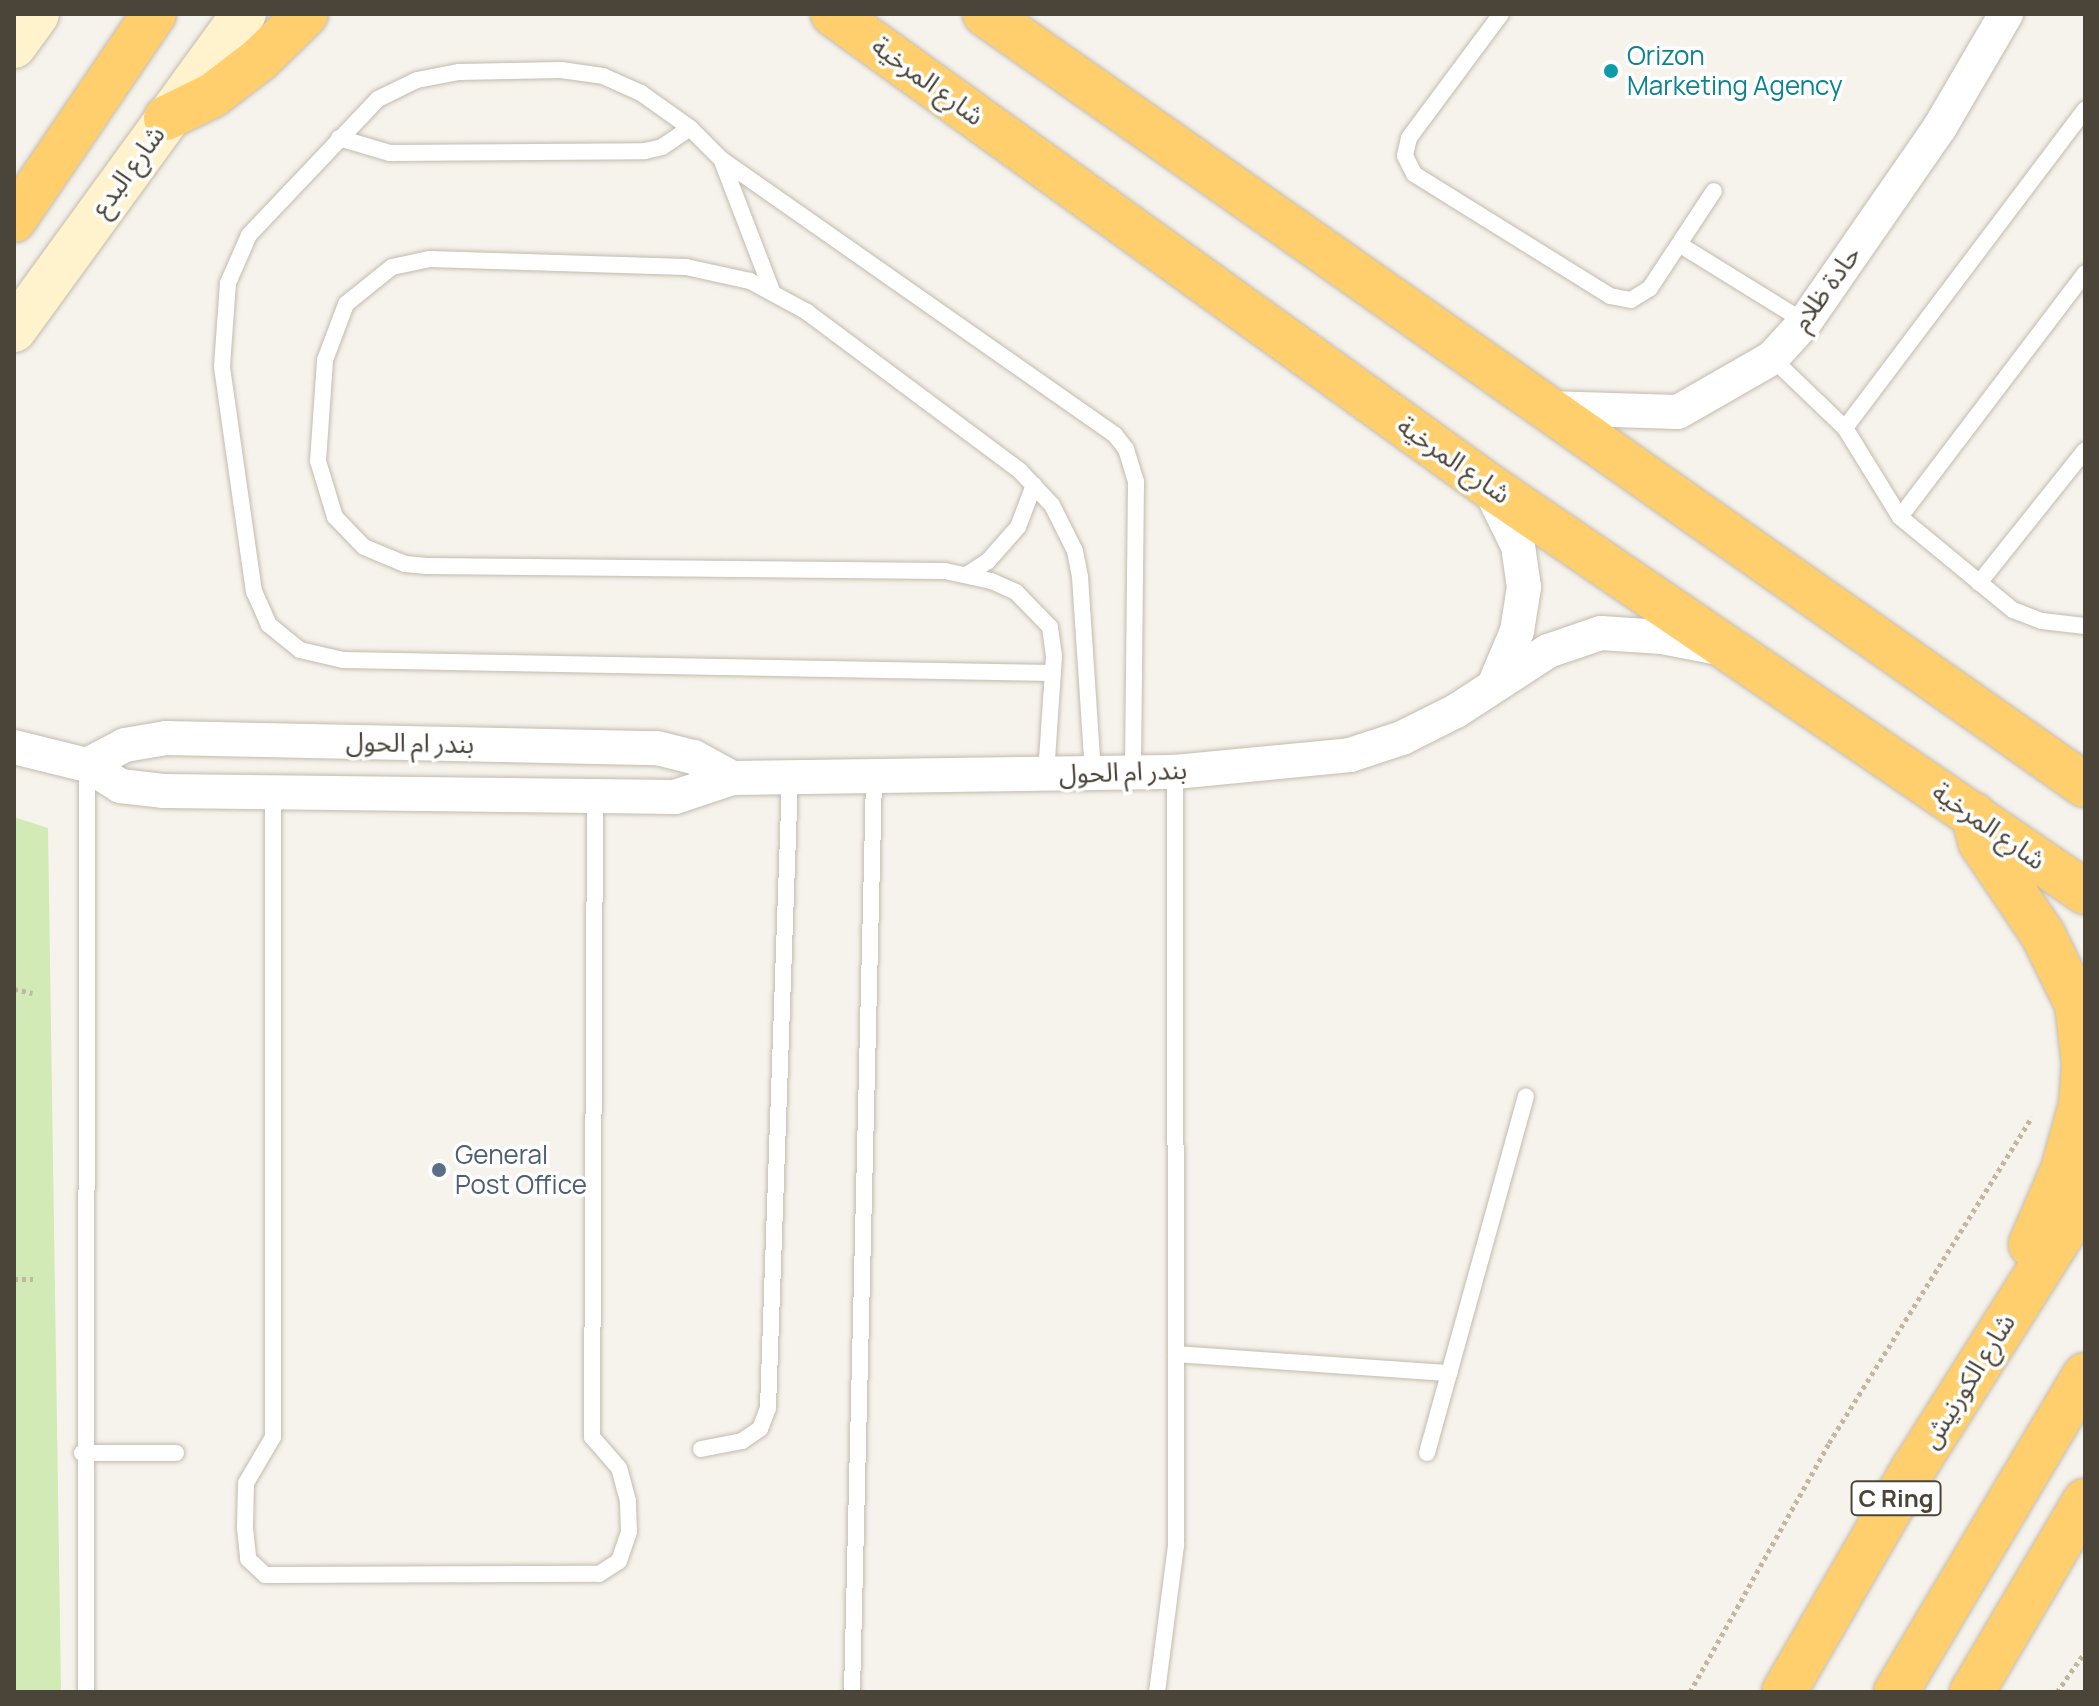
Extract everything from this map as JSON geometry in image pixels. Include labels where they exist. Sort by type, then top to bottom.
[{"type":"highway","points":[[14,220],[154,14]]},
{"type":"highway","points":[[166,118],[213,95],[260,59],[306,14]]},
{"type":"highway","name":"شارع المرخية","points":[[833,14],[1489,486],[2085,892]]},
{"type":"highway","points":[[985,14],[2075,773]]},
{"type":"highway","points":[[1973,814],[1988,856],[2043,935],[2070,983],[2084,1064],[2075,1136],[2025,1258],[2013,1308]]},
{"type":"highway","name":"شارع الكورنيش","points":[[1784,1692],[2013,1308],[2085,1198]]},
{"type":"highway","points":[[1896,1692],[2085,1375]]},
{"type":"highway","points":[[1972,1692],[2085,1501]]},
{"type":"main road","points":[[14,46],[37,14]]},
{"type":"main road","name":"شارع البدع","points":[[14,330],[244,14]]},
{"type":"street","name":"حادة ظلام","points":[[1547,408],[1678,412],[1772,358],[1805,322],[1940,127],[2006,14]]},
{"type":"street","points":[[1489,486],[1518,546],[1524,587],[1517,631],[1495,683]]},
{"type":"street","name":"بندر ام الحول","points":[[14,747],[87,765],[104,778],[140,791],[675,797],[732,778],[1175,772],[1350,755],[1416,731],[1548,651],[1601,633],[1662,637],[1735,652]]},
{"type":"street","name":"بندر ام الحول","points":[[87,765],[125,745],[166,738],[657,748],[694,757],[732,778]]},
{"type":"lane","points":[[1501,14],[1409,138],[1405,156],[1414,174],[1620,300],[1641,296],[1682,246],[1714,191]]},
{"type":"lane","points":[[1052,673],[343,660],[321,658],[281,638],[254,592],[222,366],[223,310],[249,235],[378,99],[397,88],[459,72],[561,70],[603,76],[641,93],[690,128],[721,159],[1115,435],[1126,449],[1136,481],[1133,772]]},
{"type":"lane","points":[[1845,428],[2085,109]]},
{"type":"lane","points":[[339,138],[390,153],[645,151],[662,147],[690,128]]},
{"type":"lane","points":[[721,159],[772,291]]},
{"type":"lane","points":[[1682,246],[1805,322]]},
{"type":"lane","points":[[1046,774],[1052,673],[1050,627],[1035,606],[1016,592],[968,574],[405,564],[364,547],[347,532],[326,499],[318,461],[328,340],[360,288],[392,267],[430,259],[686,267],[722,273],[772,291],[807,312],[1034,485],[1065,527],[1080,577],[1093,774]]},
{"type":"lane","points":[[1900,517],[2085,273]]},
{"type":"lane","points":[[1772,358],[1845,428],[1900,517],[1979,583],[2028,616],[2084,625]]},
{"type":"lane","points":[[1979,583],[2085,450]]},
{"type":"lane","points":[[968,574],[1018,527],[1034,485]]},
{"type":"lane","points":[[86,1692],[82,1453],[87,765]]},
{"type":"lane","points":[[1157,1692],[1176,1545],[1175,772]]},
{"type":"lane","points":[[701,1449],[742,1441],[760,1429],[768,1408],[790,778]]},
{"type":"lane","points":[[852,1692],[874,778]]},
{"type":"lane","points":[[273,793],[273,1437],[246,1483],[245,1528],[248,1559],[265,1575],[599,1574],[619,1561],[629,1532],[628,1501],[619,1468],[592,1437],[595,797]]},
{"type":"lane","points":[[1427,1453],[1526,1097]]},
{"type":"lane","points":[[1176,1354],[1449,1373]]},
{"type":"lane","points":[[82,1453],[176,1453]]},
{"type":"path","points":[[14,989],[33,993]]},
{"type":"path","points":[[1690,1692],[1829,1443],[2039,1105]]},
{"type":"path","points":[[14,1279],[33,1279]]},
{"type":"path","points":[[2057,1692],[2085,1652]]},
{"type":"green space","points":[[14,817],[48,828],[61,1692],[14,1692]]},
{"type":"place","name":"Orizon Marketing Agency","points":[[1611,71]]},
{"type":"place","name":"General Post Office","points":[[439,1170]]}]
